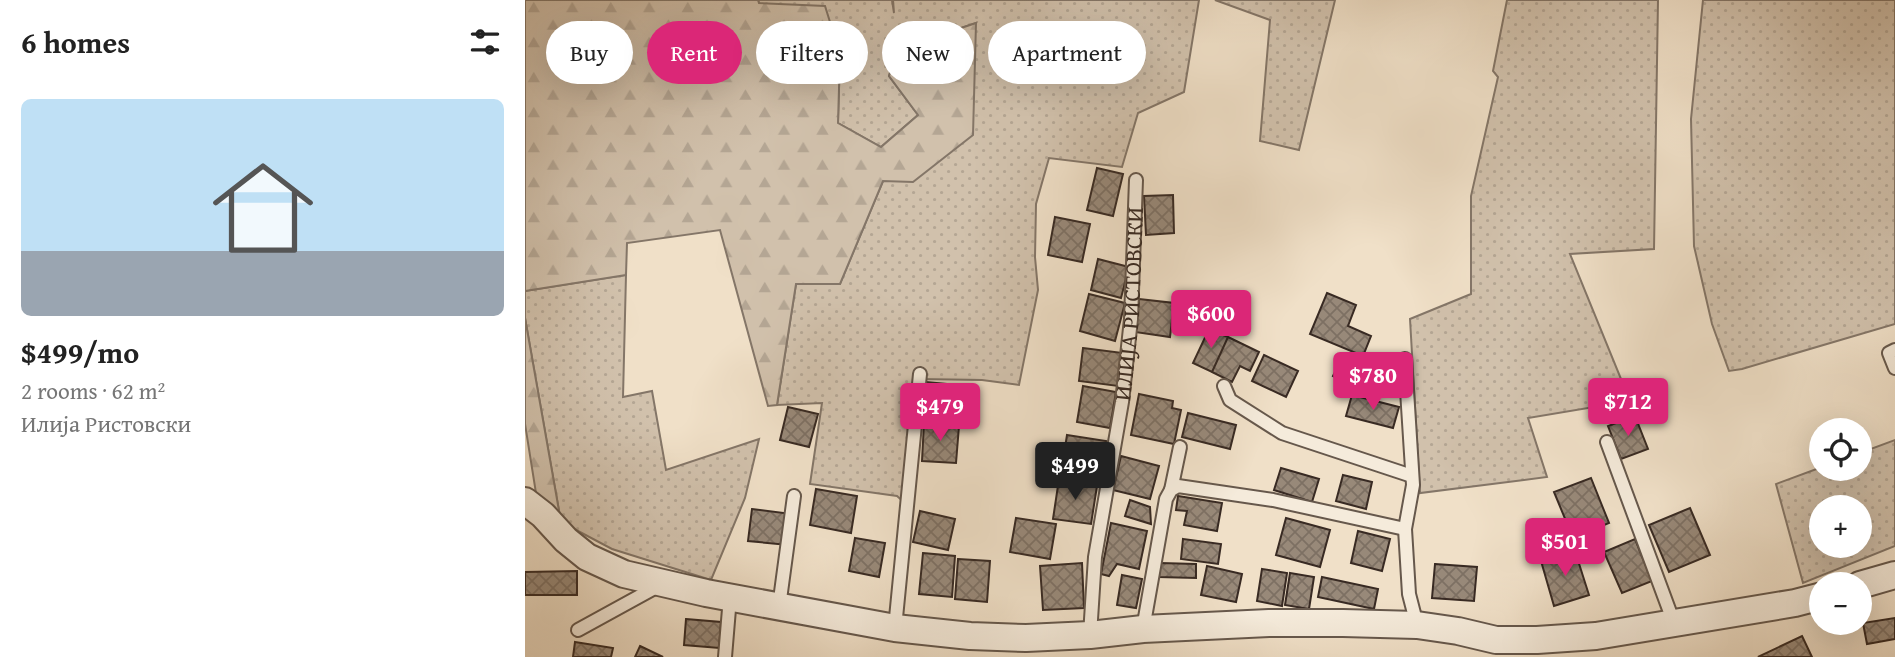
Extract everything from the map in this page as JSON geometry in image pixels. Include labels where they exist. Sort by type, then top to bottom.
[{"type":"street","points":[[525,501],[587,557],[624,574],[894,628],[970,636],[1026,638],[1269,623],[1417,625],[1496,640],[1537,640],[1596,636],[1809,599]]},
{"type":"street","points":[[1872,582],[1895,575]]},
{"type":"lane","name":"ИЛИЈА РИСТОВСКИ","points":[[1090,635],[1095,557],[1122,402],[1131,319],[1136,180]]},
{"type":"lane","points":[[1895,350],[1889,353],[1895,368]]},
{"type":"lane","points":[[1405,359],[1413,485],[1405,529],[1409,594],[1417,625]]},
{"type":"lane","points":[[894,628],[920,374]]},
{"type":"lane","points":[[1224,386],[1230,400],[1282,433],[1412,476]]},
{"type":"lane","points":[[1607,442],[1674,623]]},
{"type":"lane","points":[[1143,629],[1167,499],[1180,447]]},
{"type":"lane","points":[[1171,490],[1178,486],[1273,500],[1405,529]]},
{"type":"lane","points":[[779,607],[794,496]]},
{"type":"lane","points":[[578,630],[663,583]]},
{"type":"lane","points":[[725,657],[730,597]]},
{"type":"green space","points":[[525,0],[758,0],[759,3],[825,6],[830,21],[756,21],[756,84],[839,84],[838,123],[881,147],[918,115],[895,84],[974,84],[976,23],[973,135],[913,182],[883,181],[840,284],[796,284],[777,405],[768,406],[720,230],[627,243],[626,275],[525,291]]},
{"type":"green space","points":[[758,0],[892,0],[894,13],[893,0],[1199,0],[1184,92],[1138,113],[1122,167],[1049,158],[1036,204],[1035,257],[1038,290],[1019,385],[982,380],[921,379],[907,505],[897,496],[810,484],[822,403],[777,405],[796,284],[840,284],[883,181],[940,84],[974,84],[976,23],[882,21],[882,84],[895,84],[918,115],[881,147],[838,123],[839,84],[868,84],[868,21],[788,21]]},
{"type":"green space","points":[[1215,0],[1335,0],[1299,150],[1260,141],[1270,20]]},
{"type":"green space","points":[[1507,0],[1658,0],[1654,249],[1570,254],[1630,401],[1528,418],[1547,477],[1420,493],[1410,319],[1471,294],[1471,196],[1498,77],[1493,71]]},
{"type":"green space","points":[[1703,0],[1895,0],[1895,324],[1729,371],[1712,324],[1694,246],[1691,119]]},
{"type":"green space","points":[[626,275],[623,397],[652,391],[666,470],[759,439],[745,498],[711,580],[612,549],[561,522],[525,318],[525,291]]},
{"type":"green space","points":[[525,318],[561,522],[539,512],[525,424]]},
{"type":"green space","points":[[1895,440],[1895,546],[1872,555],[1872,495],[1809,495],[1809,558],[1865,558],[1830,572],[1809,572],[1809,581],[1803,583],[1776,484],[1809,472],[1809,481],[1872,481],[1872,449]]},
{"type":"building","points":[[1097,168],[1123,174],[1113,216],[1087,210]]},
{"type":"building","points":[[1173,195],[1174,233],[1146,235],[1144,196]]},
{"type":"building","points":[[1055,217],[1090,224],[1082,262],[1048,255]]},
{"type":"building","points":[[1098,259],[1129,267],[1121,298],[1091,290]]},
{"type":"building","points":[[1327,293],[1356,305],[1348,326],[1371,336],[1363,356],[1310,334]]},
{"type":"building","points":[[1089,294],[1125,303],[1115,341],[1080,331]]},
{"type":"building","points":[[1139,299],[1174,303],[1170,337],[1135,332]]},
{"type":"building","points":[[1209,329],[1228,337],[1212,372],[1193,363]]},
{"type":"building","points":[[1228,337],[1259,352],[1250,371],[1240,366],[1232,382],[1212,372]]},
{"type":"building","points":[[1083,348],[1123,353],[1118,386],[1079,381]]},
{"type":"building","points":[[1344,354],[1367,365],[1356,388],[1333,376]]},
{"type":"building","points":[[1264,355],[1298,371],[1286,397],[1252,381]]},
{"type":"building","points":[[926,382],[967,386],[964,418],[923,414]]},
{"type":"building","points":[[1083,386],[1116,392],[1110,428],[1077,422]]},
{"type":"building","points":[[1139,394],[1173,401],[1172,408],[1181,410],[1174,444],[1131,435]]},
{"type":"building","points":[[1352,395],[1399,407],[1393,428],[1346,416]]},
{"type":"building","points":[[788,407],[818,414],[809,447],[780,440]]},
{"type":"building","points":[[1188,413],[1236,425],[1230,449],[1182,437]]},
{"type":"building","points":[[1635,416],[1648,449],[1621,459],[1608,426]]},
{"type":"building","points":[[924,423],[959,426],[956,463],[922,461]]},
{"type":"building","points":[[1067,435],[1106,441],[1100,480],[1061,474]]},
{"type":"building","points":[[1121,456],[1159,466],[1150,499],[1113,490]]},
{"type":"building","points":[[1281,468],[1319,479],[1312,502],[1274,490]]},
{"type":"building","points":[[1343,475],[1372,482],[1366,509],[1336,501]]},
{"type":"building","points":[[1591,478],[1609,523],[1573,538],[1554,492]]},
{"type":"building","points":[[1059,479],[1097,486],[1091,524],[1053,519]]},
{"type":"building","points":[[816,489],[857,496],[851,533],[810,525]]},
{"type":"building","points":[[1178,496],[1222,503],[1217,531],[1184,525],[1187,511],[1176,510]]},
{"type":"building","points":[[1130,500],[1150,507],[1151,524],[1125,516]]},
{"type":"building","points":[[1690,508],[1710,555],[1669,572],[1649,525]]},
{"type":"building","points":[[752,509],[792,514],[788,545],[748,541]]},
{"type":"building","points":[[920,511],[955,519],[948,550],[913,542]]},
{"type":"building","points":[[1016,518],[1056,524],[1050,559],[1010,552]]},
{"type":"building","points":[[1286,518],[1330,530],[1320,567],[1276,555]]},
{"type":"building","points":[[1111,523],[1147,531],[1139,569],[1117,564],[1109,576],[1101,574]]},
{"type":"building","points":[[1358,531],[1390,539],[1382,571],[1351,563]]},
{"type":"building","points":[[855,538],[885,543],[879,577],[849,571]]},
{"type":"building","points":[[1183,539],[1221,544],[1218,564],[1181,559]]},
{"type":"building","points":[[1635,539],[1652,581],[1622,593],[1604,552]]},
{"type":"building","points":[[1575,551],[1589,595],[1554,606],[1541,561]]},
{"type":"building","points":[[923,553],[955,556],[952,597],[919,594]]},
{"type":"building","points":[[958,559],[990,561],[987,602],[955,599]]},
{"type":"building","points":[[1082,563],[1084,608],[1043,610],[1040,566]]},
{"type":"building","points":[[1160,563],[1196,564],[1196,578],[1159,577]]},
{"type":"building","points":[[1435,564],[1477,567],[1474,601],[1432,598]]},
{"type":"building","points":[[1207,566],[1242,574],[1236,602],[1201,595]]},
{"type":"building","points":[[1262,569],[1287,573],[1282,606],[1257,601]]},
{"type":"building","points":[[577,571],[577,595],[525,595],[525,572]]},
{"type":"building","points":[[1290,573],[1314,577],[1309,609],[1285,605]]},
{"type":"building","points":[[1122,575],[1142,579],[1136,608],[1117,605]]},
{"type":"building","points":[[1322,577],[1378,589],[1374,609],[1318,597]]},
{"type":"building","points":[[1895,618],[1895,639],[1867,644],[1865,635],[1872,635],[1872,622]]},
{"type":"building","points":[[686,619],[721,622],[719,648],[684,645]]},
{"type":"building","points":[[1802,636],[1812,657],[1758,657]]},
{"type":"building","points":[[575,642],[613,648],[611,657],[573,657]]},
{"type":"building","points":[[640,646],[663,657],[635,657]]}]
